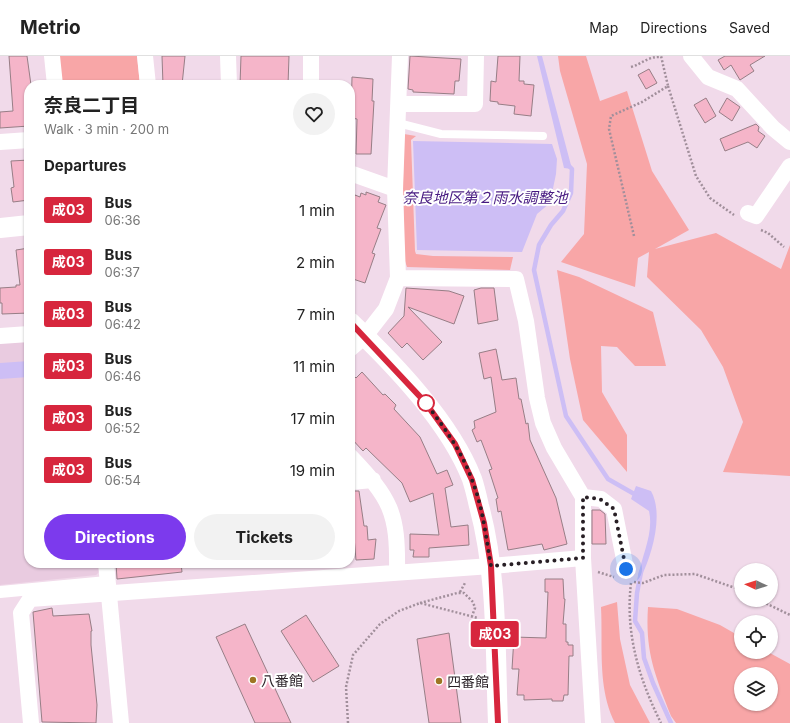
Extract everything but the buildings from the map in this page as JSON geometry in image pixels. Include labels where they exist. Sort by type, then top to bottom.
[{"type":"street","points":[[52,56],[55,80]]},
{"type":"street","points":[[145,56],[147,80]]},
{"type":"street","points":[[228,56],[229,80]]},
{"type":"street","points":[[311,56],[311,80]]},
{"type":"street","points":[[355,345],[365,336],[386,309],[398,278],[396,189],[400,56]]},
{"type":"street","points":[[399,104],[476,104],[476,56]]},
{"type":"street","points":[[691,56],[708,77],[737,89],[772,128],[790,142]]},
{"type":"street","points":[[0,142],[24,140]]},
{"type":"street","points":[[752,219],[790,166]]},
{"type":"street","points":[[355,175],[396,189]]},
{"type":"street","points":[[0,228],[24,226]]},
{"type":"street","points":[[398,278],[516,279],[526,321],[537,398],[543,423],[554,448],[583,497],[584,563],[593,723]]},
{"type":"street","points":[[355,327],[425,402],[455,444],[472,480],[484,523],[491,566],[498,723]]},
{"type":"street","points":[[0,336],[24,334]]},
{"type":"street","points":[[355,461],[384,494],[392,512],[397,540],[396,572]]},
{"type":"street","points":[[355,482],[373,480]]},
{"type":"street","points":[[583,497],[600,499],[614,509],[627,578]]},
{"type":"street","points":[[0,592],[14,590],[108,587],[491,566],[584,563]]},
{"type":"street","points":[[106,568],[121,723]]},
{"type":"street","points":[[31,723],[21,613],[30,599],[108,587]]},
{"type":"street","points":[[14,590],[24,608]]},
{"type":"lane","points":[[398,123],[441,134],[543,136]]},
{"type":"path","points":[[631,67],[636,66],[644,59],[661,56],[668,86],[696,176],[710,198],[752,219],[784,248]]},
{"type":"path","points":[[634,236],[609,129],[611,116],[642,102],[668,86]]},
{"type":"path","points":[[584,563],[643,583],[664,575],[695,574],[734,588]]},
{"type":"path","points":[[627,578],[635,660],[647,695],[661,723]]},
{"type":"path","points":[[460,593],[465,584]]},
{"type":"path","points":[[348,723],[346,687],[353,655],[380,624],[399,611],[420,603],[460,593],[464,593],[473,602],[475,608],[472,616]]},
{"type":"path","points":[[420,603],[472,616],[483,621]]},
{"type":"path","points":[[773,607],[790,615]]},
{"type":"shaded area","points":[[59,56],[137,56],[139,80],[61,80]]},
{"type":"shaded area","points":[[558,56],[586,56],[600,101],[627,91],[652,171],[689,230],[655,249],[716,233],[781,269],[790,245],[790,476],[723,472],[743,422],[723,367],[701,330],[647,277],[649,252],[638,258],[635,287],[561,262],[584,234],[587,164],[560,71]]},
{"type":"shaded area","points":[[404,134],[416,136],[411,140],[416,254],[433,256],[513,257],[510,270],[407,267],[404,258]]},
{"type":"shaded area","points":[[557,270],[579,277],[653,312],[666,366],[635,366],[617,347],[601,346],[602,392],[627,435],[627,472],[583,420],[570,359]]},
{"type":"shaded area","points":[[24,340],[24,568],[101,568],[101,570],[96,575],[0,585],[0,342]]},
{"type":"shaded area","points":[[617,602],[620,639],[630,685],[650,723],[615,723],[609,710],[603,681],[601,607]]},
{"type":"shaded area","points":[[648,607],[677,609],[720,625],[734,633],[734,659],[778,659],[778,657],[790,664],[790,723],[676,723],[671,716],[660,688],[652,663],[648,637]]},
{"type":"water","points":[[537,56],[542,56],[572,169],[564,168]]},
{"type":"water","name":"奈良地区第２雨水調整池","points":[[413,141],[552,144],[557,159],[556,174],[550,203],[537,214],[522,252],[417,250]]},
{"type":"water","points":[[24,361],[24,377],[0,379],[0,363]]},
{"type":"water","points":[[636,486],[651,491],[655,500],[656,511],[655,534],[649,558],[641,577],[638,577],[649,536],[650,519],[649,511],[631,499]]},
{"type":"waterway","points":[[568,165],[572,169],[571,193],[563,211],[551,225],[539,245],[534,270],[566,416],[608,479],[636,495]]},
{"type":"waterway","points":[[641,572],[637,593],[635,621],[642,633],[644,658],[653,683],[671,723]]},
{"type":"bus line","name":"成03","points":[[355,327],[425,402],[455,444],[472,480],[484,523],[491,566],[498,723]]},
{"type":"place","name":"八番館","points":[[253,680]]},
{"type":"place","name":"四番館","points":[[439,681]]},
{"type":"route","points":[[426,403],[425,402],[455,444],[472,480],[484,523],[491,566],[583,558],[583,497],[600,499],[614,509],[626,569]]}]
